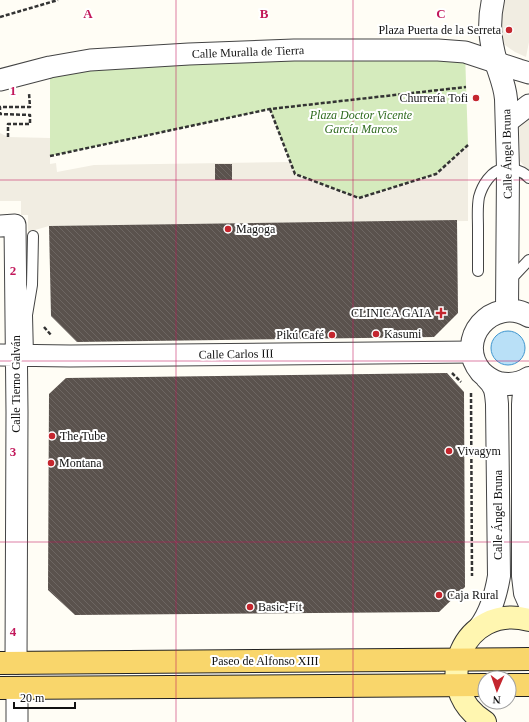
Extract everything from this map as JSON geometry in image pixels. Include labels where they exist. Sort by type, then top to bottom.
[{"type":"main road","points":[[479,719],[463,700],[457,685],[456,672],[460,652],[474,632],[486,623],[509,617],[529,620]]},
{"type":"main road","name":"Paseo de Alfonso XIII","points":[[8,663],[529,659]]},
{"type":"main road","name":"Paseo de Alfonso XIII","points":[[9,688],[477,685]]},
{"type":"main road","points":[[517,685],[529,685]]},
{"type":"street","name":"Calle Ángel Bruna","points":[[493,0],[490,14],[490,35],[496,62],[505,89],[507,122],[507,310]]},
{"type":"street","name":"Calle Muralla de Tierra","points":[[0,80],[50,67],[90,60],[205,53],[294,50],[438,50],[466,52],[529,73]]},
{"type":"street","points":[[507,122],[529,105]]},
{"type":"street","name":"Calle Tierno Galván","points":[[8,225],[17,444],[8,663]]},
{"type":"street","points":[[472,352],[473,338],[479,326],[488,317],[507,310],[529,316]]},
{"type":"street","name":"Calle Ángel Bruna","points":[[472,352],[479,369],[492,383],[495,389],[497,404],[499,576],[494,599],[484,622],[480,627]]},
{"type":"street","name":"Calle Carlos III","points":[[14,356],[472,352]]},
{"type":"street","points":[[487,378],[498,383],[510,384],[522,382],[529,378]]},
{"type":"street","name":"Calle Ángel Bruna","points":[[529,383],[522,404],[523,576],[525,593],[529,602]]},
{"type":"street","points":[[9,688],[17,722]]},
{"type":"lane","points":[[478,271],[478,208],[482,188],[491,175],[500,169],[520,170],[529,178]]},
{"type":"lane","points":[[14,356],[27,315],[32,285],[33,236]]},
{"type":"lane","points":[[507,283],[529,260]]},
{"type":"path","points":[[0,17],[58,0]]},
{"type":"path","points":[[50,156],[270,109],[466,87]]},
{"type":"path","points":[[8,137],[8,124],[30,124],[30,115],[0,114],[0,107],[30,107],[28,88]]},
{"type":"path","points":[[270,109],[295,174],[359,198],[436,174],[468,145]]},
{"type":"path","points":[[447,368],[462,383]]},
{"type":"path","points":[[466,388],[471,393],[472,576]]},
{"type":"green space","name":"Plaza Doctor Vicente García Marcos","points":[[465,52],[468,145],[436,174],[359,198],[295,174],[270,109],[50,156],[50,67]]},
{"type":"shaded area","name":"Plaza Puerta de la Serreta","points":[[493,0],[529,0],[529,42],[526,57],[515,52],[490,35]]},
{"type":"shaded area","points":[[529,113],[529,172],[520,161],[519,123]]},
{"type":"shaded area","name":"Plaza Doctor Vicente García Marcos","points":[[0,133],[8,137],[50,138],[50,164],[56,163],[57,172],[94,165],[291,162],[295,174],[359,198],[436,174],[468,145],[468,221],[49,226],[28,232],[28,215],[21,215],[21,201],[0,201]]},
{"type":"water","points":[[511,331],[520,336],[524,341],[524,355],[520,360],[515,364],[505,365],[501,364],[492,355],[491,345],[492,341],[501,332]]},
{"type":"building","points":[[215,164],[232,164],[232,180],[215,180]]},
{"type":"building","points":[[457,220],[458,313],[434,337],[77,342],[51,316],[49,226]]},
{"type":"building","points":[[447,373],[464,392],[465,587],[439,612],[75,615],[48,590],[49,394],[66,378]]},
{"type":"place","name":"Plaza Puerta de la Serreta","points":[[509,30]]},
{"type":"place","name":"Churrería Tofi","points":[[476,98]]},
{"type":"place","name":"Magoga","points":[[228,229]]},
{"type":"place","name":"CLINICA GAIA","points":[[441,313]]},
{"type":"place","name":"Kasumi","points":[[376,334]]},
{"type":"place","name":"Pikú Café","points":[[332,335]]},
{"type":"place","name":"The Tube","points":[[52,436]]},
{"type":"place","name":"Vivagym","points":[[449,451]]},
{"type":"place","name":"Montana","points":[[51,463]]},
{"type":"place","name":"Caja Rural","points":[[439,595]]},
{"type":"place","name":"Basic-Fit","points":[[250,607]]}]
